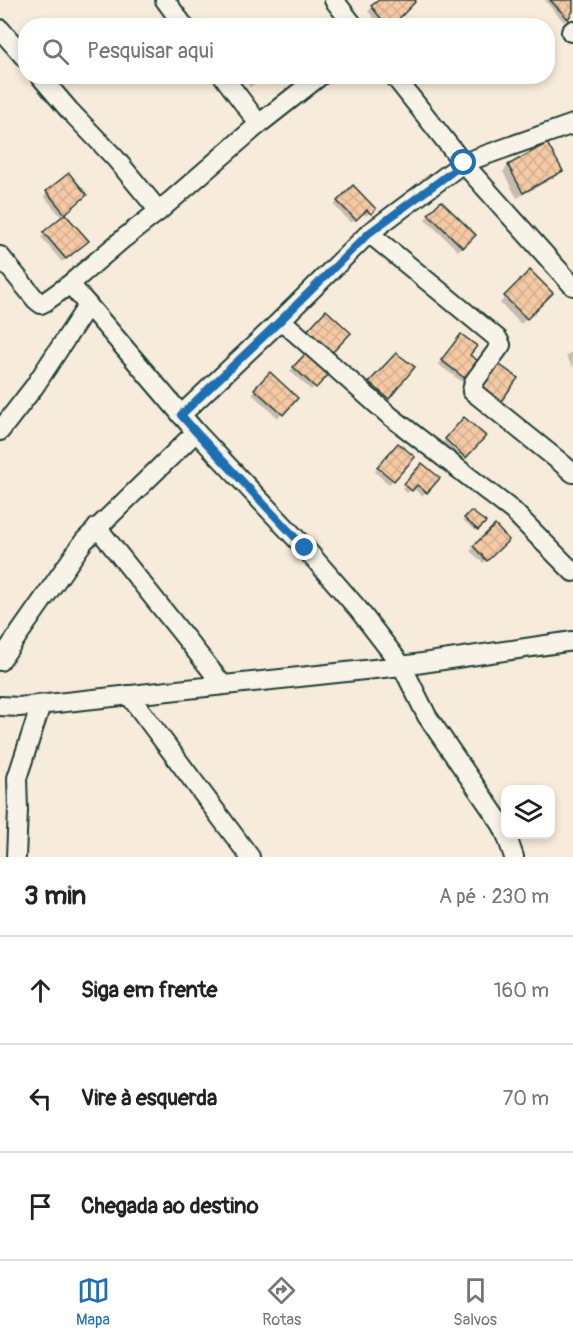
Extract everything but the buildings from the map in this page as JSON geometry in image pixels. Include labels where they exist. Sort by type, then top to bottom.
[{"type":"street","points":[[165,0],[178,18]]},
{"type":"street","points":[[334,0],[348,18]]},
{"type":"street","points":[[0,29],[18,50]]},
{"type":"street","points":[[47,84],[115,158],[159,212]]},
{"type":"street","points":[[229,84],[259,124]]},
{"type":"street","points":[[0,256],[36,300],[40,304],[45,302],[159,212],[259,124],[310,84]]},
{"type":"street","points":[[400,84],[464,163],[573,286]]},
{"type":"street","points":[[181,415],[369,233],[464,163],[573,124]]},
{"type":"street","points":[[369,233],[498,339],[501,345],[474,382],[472,391],[573,473]]},
{"type":"street","points":[[70,284],[196,432],[305,548],[358,609],[402,666],[427,716],[501,824]]},
{"type":"street","points":[[0,430],[34,387],[88,305]]},
{"type":"street","points":[[281,320],[390,416],[513,511],[573,572]]},
{"type":"street","points":[[0,661],[84,541],[196,432]]},
{"type":"street","points":[[97,527],[223,685]]},
{"type":"street","points":[[0,706],[41,705],[402,666],[572,642]]},
{"type":"street","points":[[129,695],[250,857]]},
{"type":"street","points":[[16,857],[17,778],[41,705]]},
{"type":"street","points":[[508,839],[514,857]]},
{"type":"route","points":[[305,548],[181,415],[369,233],[464,163]]}]
